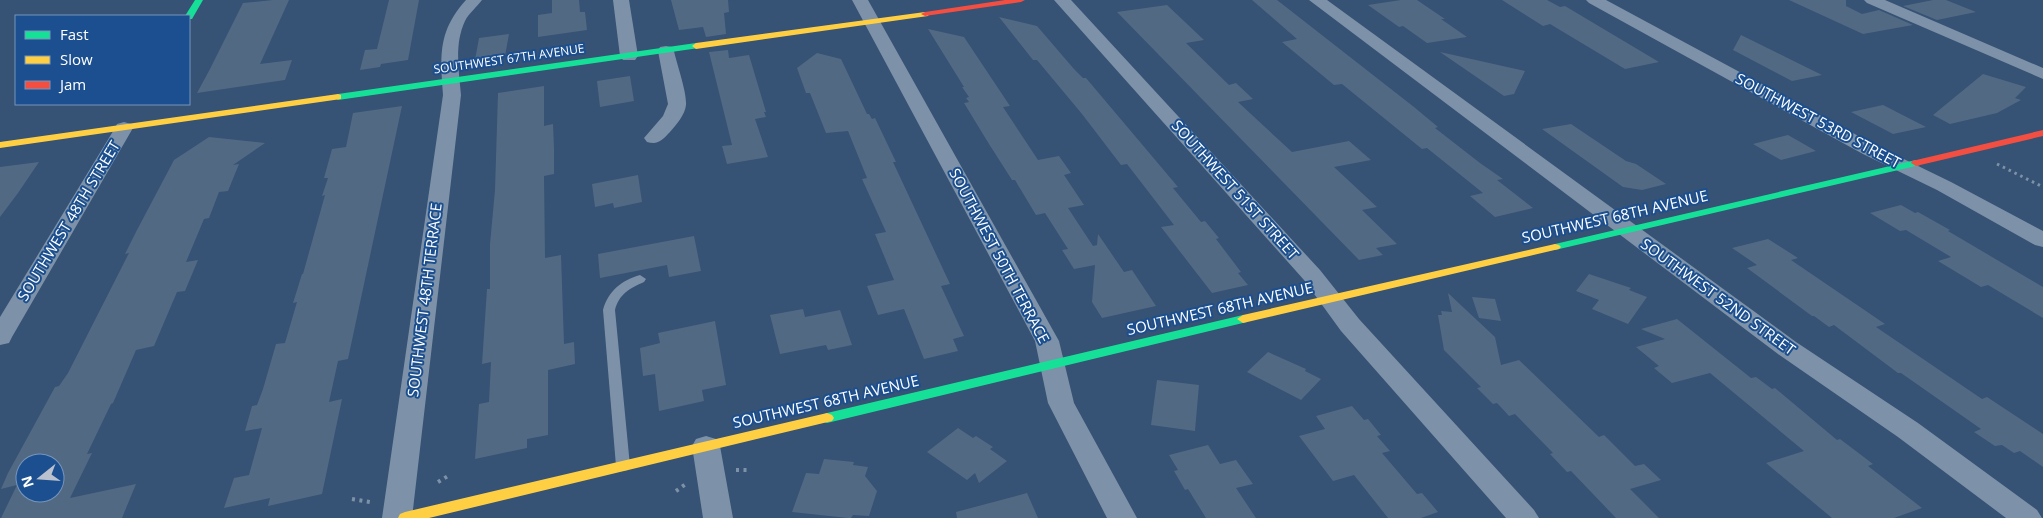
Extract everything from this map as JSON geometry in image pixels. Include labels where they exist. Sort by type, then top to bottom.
[{"type":"street","points":[[190,15],[199,0]]},
{"type":"street","name":"SOUTHWEST 48TH TERRACE","points":[[397,518],[452,96],[449,65],[454,29],[461,15],[474,0]]},
{"type":"street","points":[[621,0],[629,56]]},
{"type":"street","name":"SOUTHWEST 50TH TERRACE","points":[[860,0],[1048,341],[1061,403],[1122,518]]},
{"type":"street","name":"SOUTHWEST 67TH AVENUE","points":[[0,145],[128,121],[451,81],[1021,0]]},
{"type":"street","name":"SOUTHWEST 51ST STREET","points":[[1062,0],[1312,274],[1350,326],[1524,518]]},
{"type":"street","name":"SOUTHWEST 52ND STREET","points":[[1317,0],[1794,352],[1908,430],[2027,518]]},
{"type":"street","name":"SOUTHWEST 53RD STREET","points":[[1594,0],[2043,240]]},
{"type":"street","points":[[1872,0],[2043,74]]},
{"type":"street","points":[[654,138],[673,117],[677,104],[666,51]]},
{"type":"street","name":"SOUTHWEST 48TH STREET","points":[[0,337],[128,121]]},
{"type":"street","name":"SOUTHWEST 68TH AVENUE","points":[[405,518],[1052,364],[2043,133]]},
{"type":"street","points":[[706,446],[718,518]]},
{"type":"lane","points":[[623,466],[609,310],[613,296],[620,289],[640,279]]},
{"type":"path","points":[[1990,160],[2043,187]]},
{"type":"path","points":[[733,470],[751,470]]},
{"type":"path","points":[[676,492],[688,482]]},
{"type":"path","points":[[352,499],[370,502]]},
{"type":"building","points":[[289,0],[260,64],[292,60],[285,80],[197,93],[243,3]]},
{"type":"building","points":[[389,0],[419,0],[408,60],[381,64],[380,67],[360,70],[365,50],[377,49]]},
{"type":"building","points":[[552,0],[579,0],[580,12],[585,12],[587,30],[538,37],[538,15],[552,13]]},
{"type":"building","points":[[671,0],[728,0],[729,12],[724,13],[726,34],[706,37],[703,27],[679,30]]},
{"type":"building","points":[[1252,0],[1277,0],[1438,127],[1435,128],[1503,179],[1497,180],[1533,208],[1495,217],[1470,196],[1483,193],[1427,148],[1422,149],[1342,84],[1334,85],[1282,42],[1297,39]]},
{"type":"building","points":[[1401,0],[1417,0],[1467,37],[1427,43],[1403,26],[1399,27],[1368,5]]},
{"type":"building","points":[[1502,0],[1547,0],[1560,7],[1565,6],[1659,62],[1625,69],[1550,24],[1543,26]]},
{"type":"building","points":[[1789,0],[1846,0],[1846,6],[1862,14],[1879,10],[1913,25],[1863,34]]},
{"type":"building","points":[[1933,0],[1946,0],[1976,12],[1937,20],[1903,6]]},
{"type":"building","points":[[1167,5],[1204,40],[1186,43],[1229,85],[1236,83],[1253,99],[1238,102],[1292,152],[1349,141],[1371,160],[1334,167],[1377,207],[1362,210],[1397,244],[1376,248],[1383,255],[1359,260],[1117,12]]},
{"type":"building","points":[[999,17],[1037,26],[1074,69],[1083,78],[1086,78],[1178,187],[1173,188],[1201,222],[1205,221],[1219,238],[1216,239],[1241,272],[1238,273],[1248,285],[1212,293],[1161,227],[1174,225],[1127,164],[1121,165],[1082,114],[1037,60],[1033,60]]},
{"type":"building","points":[[928,29],[964,37],[1010,106],[1003,107],[1038,160],[1059,156],[1071,173],[1064,175],[1084,205],[1068,208],[1093,246],[1097,245],[1098,234],[1124,272],[1132,270],[1156,306],[1102,318],[1092,302],[1095,265],[1074,269],[1062,250],[1068,249],[1045,213],[1036,215],[964,103],[969,102],[966,98],[969,97]]},
{"type":"building","points":[[509,34],[505,56],[475,60],[479,38]]},
{"type":"building","points":[[1741,35],[1822,75],[1792,81],[1733,50]]},
{"type":"building","points":[[728,50],[729,58],[749,55],[766,112],[764,112],[766,117],[755,119],[768,157],[727,164],[722,146],[732,145],[709,52]]},
{"type":"building","points":[[1440,52],[1525,71],[1514,94],[1504,96]]},
{"type":"building","points":[[817,53],[841,59],[867,114],[872,119],[875,118],[896,162],[893,162],[950,284],[941,286],[964,336],[953,339],[958,351],[924,359],[904,309],[878,315],[867,286],[894,280],[875,234],[886,232],[862,179],[867,178],[848,131],[826,133],[810,93],[806,93],[797,68]]},
{"type":"building","points":[[1983,74],[2026,87],[2015,98],[2021,100],[1997,113],[1950,124],[1933,115]]},
{"type":"building","points":[[630,76],[634,101],[600,107],[597,81]]},
{"type":"building","points":[[544,86],[544,126],[553,124],[554,149],[554,174],[544,176],[545,258],[561,255],[564,344],[574,342],[575,364],[548,370],[548,435],[527,439],[527,448],[475,459],[479,404],[489,402],[491,362],[482,364],[487,289],[490,289],[490,244],[495,190],[498,93]]},
{"type":"building","points":[[1883,105],[1926,127],[1893,134],[1851,112]]},
{"type":"building","points":[[402,106],[348,359],[338,361],[329,402],[342,399],[322,494],[268,506],[270,498],[224,508],[234,478],[249,475],[262,428],[245,431],[252,406],[257,405],[263,389],[276,344],[285,343],[297,302],[293,303],[325,195],[322,196],[328,178],[324,178],[332,149],[346,147],[353,113]]},
{"type":"building","points":[[1571,124],[1626,161],[1636,164],[1666,184],[1642,190],[1623,187],[1542,129]]},
{"type":"building","points":[[1788,135],[1816,151],[1781,160],[1753,144]]},
{"type":"building","points":[[209,137],[265,143],[233,165],[239,164],[228,191],[219,192],[209,218],[204,219],[186,262],[198,260],[185,291],[177,292],[154,346],[136,350],[113,403],[87,454],[92,453],[70,498],[136,484],[122,518],[1,518],[15,489],[15,503],[65,503],[65,453],[19,453],[55,387],[59,386],[68,373],[129,253],[125,254],[174,160]]},
{"type":"building","points":[[39,162],[18,193],[0,217],[0,167]]},
{"type":"building","points":[[638,175],[642,202],[614,208],[613,203],[595,207],[592,184]]},
{"type":"building","points":[[1901,205],[1950,230],[1948,231],[2043,287],[2043,318],[1988,285],[1981,287],[1938,261],[1951,257],[1906,230],[1900,231],[1870,213]]},
{"type":"building","points":[[694,236],[701,271],[669,277],[667,265],[600,278],[598,254]]},
{"type":"building","points":[[1768,239],[1798,258],[1791,260],[1885,324],[1876,327],[1982,399],[1987,397],[2043,434],[2043,467],[2020,451],[2014,453],[2002,445],[1995,446],[1974,432],[1981,429],[1901,373],[1898,373],[1834,325],[1829,327],[1812,316],[1747,268],[1757,265],[1732,248]]},
{"type":"building","points":[[1589,274],[1631,288],[1629,290],[1647,297],[1628,324],[1592,309],[1599,300],[1576,291]]},
{"type":"building","points":[[1448,293],[1495,337],[1501,365],[1519,360],[1599,437],[1604,435],[1635,466],[1644,464],[1661,480],[1630,489],[1659,518],[1616,518],[1571,471],[1567,472],[1550,454],[1553,453],[1515,414],[1509,416],[1497,403],[1493,404],[1477,388],[1481,387],[1444,350],[1438,315],[1442,315],[1441,311],[1452,312]]},
{"type":"building","points":[[1472,297],[1495,299],[1501,321],[1479,318]]},
{"type":"building","points":[[803,309],[805,317],[840,310],[852,345],[828,350],[826,345],[780,354],[770,315]]},
{"type":"building","points":[[1677,319],[1751,378],[1756,377],[1772,389],[1775,388],[1837,440],[1840,439],[1873,464],[1868,466],[1922,508],[1894,518],[1832,518],[1766,463],[1804,451],[1710,373],[1672,383],[1654,368],[1659,366],[1636,347],[1665,339],[1641,329]]},
{"type":"building","points":[[715,321],[726,385],[702,390],[704,401],[659,411],[655,374],[643,376],[640,348],[660,343],[658,333]]},
{"type":"building","points":[[1268,352],[1306,369],[1305,371],[1321,379],[1301,400],[1247,372]]},
{"type":"building","points":[[1157,380],[1199,385],[1195,431],[1151,425]]},
{"type":"building","points":[[1352,406],[1364,420],[1368,419],[1381,435],[1377,436],[1390,451],[1382,453],[1417,494],[1422,493],[1438,512],[1421,518],[1388,518],[1354,475],[1333,481],[1299,436],[1325,429],[1316,416]]},
{"type":"building","points":[[958,428],[973,438],[976,436],[993,447],[990,449],[1007,461],[979,483],[975,473],[967,480],[927,452]]},
{"type":"building","points":[[1208,445],[1220,464],[1236,460],[1253,484],[1236,488],[1256,518],[1206,518],[1188,489],[1185,490],[1174,471],[1178,470],[1169,455]]},
{"type":"building","points":[[824,459],[854,462],[853,465],[868,467],[865,476],[877,491],[869,516],[853,515],[851,518],[848,518],[792,512],[806,473],[819,474]]},
{"type":"building","points":[[15,460],[15,486],[1,489]]},
{"type":"building","points":[[1027,493],[1038,518],[957,518],[956,512]]},
{"type":"traffic: fast","points":[[190,15],[199,0]]},
{"type":"traffic: fast","points":[[338,97],[696,46]]},
{"type":"traffic: fast","points":[[1555,247],[1916,163]]},
{"type":"traffic: fast","points":[[827,418],[1243,319]]},
{"type":"traffic: slow","points":[[696,46],[925,14]]},
{"type":"traffic: slow","points":[[0,145],[338,97]]},
{"type":"traffic: slow","points":[[1243,319],[1555,247]]},
{"type":"traffic: slow","points":[[405,518],[827,418]]},
{"type":"traffic: jam","points":[[925,14],[1021,0]]},
{"type":"traffic: jam","points":[[1916,163],[2043,133]]}]
